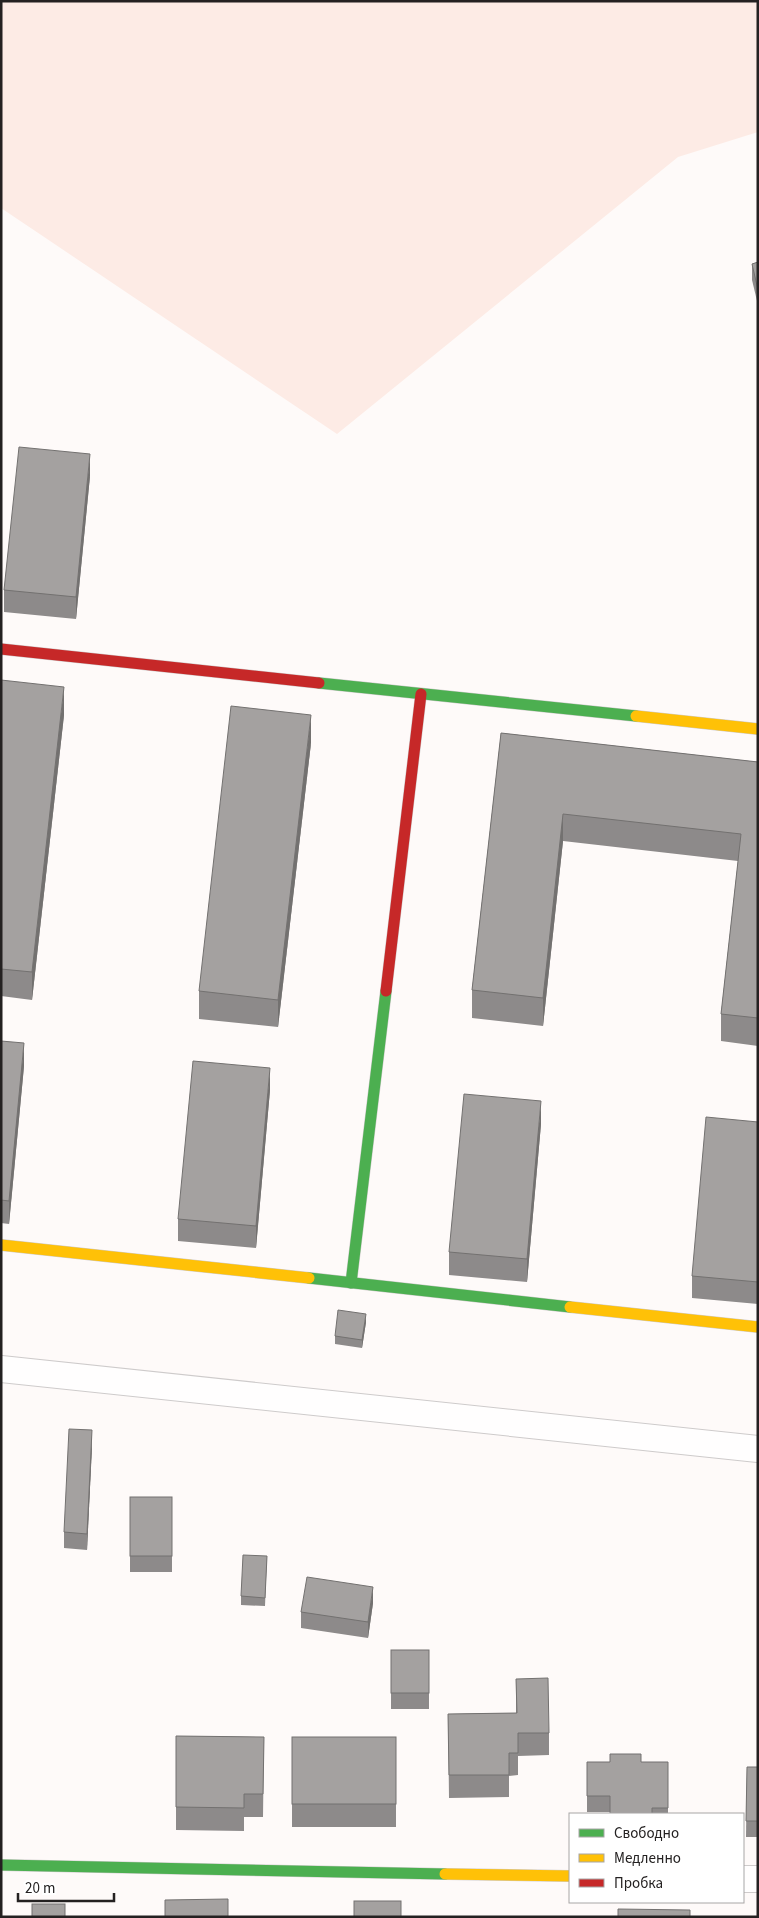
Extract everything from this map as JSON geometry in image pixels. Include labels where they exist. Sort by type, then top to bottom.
[{"type":"street","points":[[1,649],[758,730]]},
{"type":"street","points":[[351,1283],[421,694]]},
{"type":"street","points":[[1,1245],[758,1327]]},
{"type":"street","points":[[1,1369],[758,1449]]},
{"type":"street","points":[[1,1866],[569,1876]]},
{"type":"street","points":[[744,1879],[758,1879]]},
{"type":"shaded area","points":[[1,1],[758,1],[758,132],[678,157],[337,434],[1,208]]},
{"type":"building","points":[[758,262],[758,290],[752,264]]},
{"type":"building","points":[[19,447],[90,454],[76,597],[4,590]]},
{"type":"building","points":[[1,680],[64,687],[32,972],[1,969]]},
{"type":"building","points":[[231,706],[311,715],[278,1000],[199,991]]},
{"type":"building","points":[[501,733],[758,762],[758,1018],[721,1014],[741,834],[563,814],[543,998],[472,990]]},
{"type":"building","points":[[1,1041],[24,1043],[9,1201],[1,1200]]},
{"type":"building","points":[[193,1061],[270,1068],[256,1226],[178,1219]]},
{"type":"building","points":[[464,1094],[541,1101],[527,1259],[449,1252]]},
{"type":"building","points":[[706,1117],[758,1122],[758,1282],[692,1276]]},
{"type":"building","points":[[338,1310],[366,1314],[362,1340],[335,1336]]},
{"type":"building","points":[[69,1429],[92,1430],[87,1534],[64,1532]]},
{"type":"building","points":[[130,1497],[172,1497],[172,1556],[130,1556]]},
{"type":"building","points":[[243,1555],[267,1556],[265,1598],[241,1596]]},
{"type":"building","points":[[307,1577],[373,1587],[368,1622],[301,1612]]},
{"type":"building","points":[[391,1650],[429,1650],[429,1693],[391,1693]]},
{"type":"building","points":[[548,1678],[549,1733],[518,1733],[518,1753],[509,1753],[509,1775],[449,1775],[448,1714],[517,1713],[516,1679]]},
{"type":"building","points":[[176,1736],[264,1737],[263,1794],[244,1794],[244,1808],[176,1807]]},
{"type":"building","points":[[292,1737],[396,1737],[396,1804],[292,1804]]},
{"type":"building","points":[[610,1754],[641,1754],[641,1762],[668,1762],[668,1808],[652,1808],[652,1813],[610,1813],[610,1796],[587,1796],[587,1762],[610,1762]]},
{"type":"building","points":[[747,1767],[758,1767],[758,1821],[746,1821]]},
{"type":"building","points":[[228,1899],[228,1917],[165,1917],[165,1900]]},
{"type":"building","points":[[354,1901],[401,1901],[401,1917],[354,1917]]},
{"type":"building","points":[[32,1904],[65,1904],[65,1917],[32,1917]]},
{"type":"building","points":[[618,1909],[690,1910],[690,1917],[618,1917]]},
{"type":"traffic: fast","points":[[319,683],[636,716]]},
{"type":"traffic: fast","points":[[351,1283],[386,991]]},
{"type":"traffic: fast","points":[[309,1278],[570,1307]]},
{"type":"traffic: fast","points":[[1,1865],[445,1874]]},
{"type":"traffic: slow","points":[[636,716],[758,729]]},
{"type":"traffic: slow","points":[[1,1245],[309,1278]]},
{"type":"traffic: slow","points":[[570,1307],[758,1327]]},
{"type":"traffic: slow","points":[[445,1874],[569,1876]]},
{"type":"traffic: jam","points":[[1,649],[319,683]]},
{"type":"traffic: jam","points":[[386,991],[421,694]]}]
